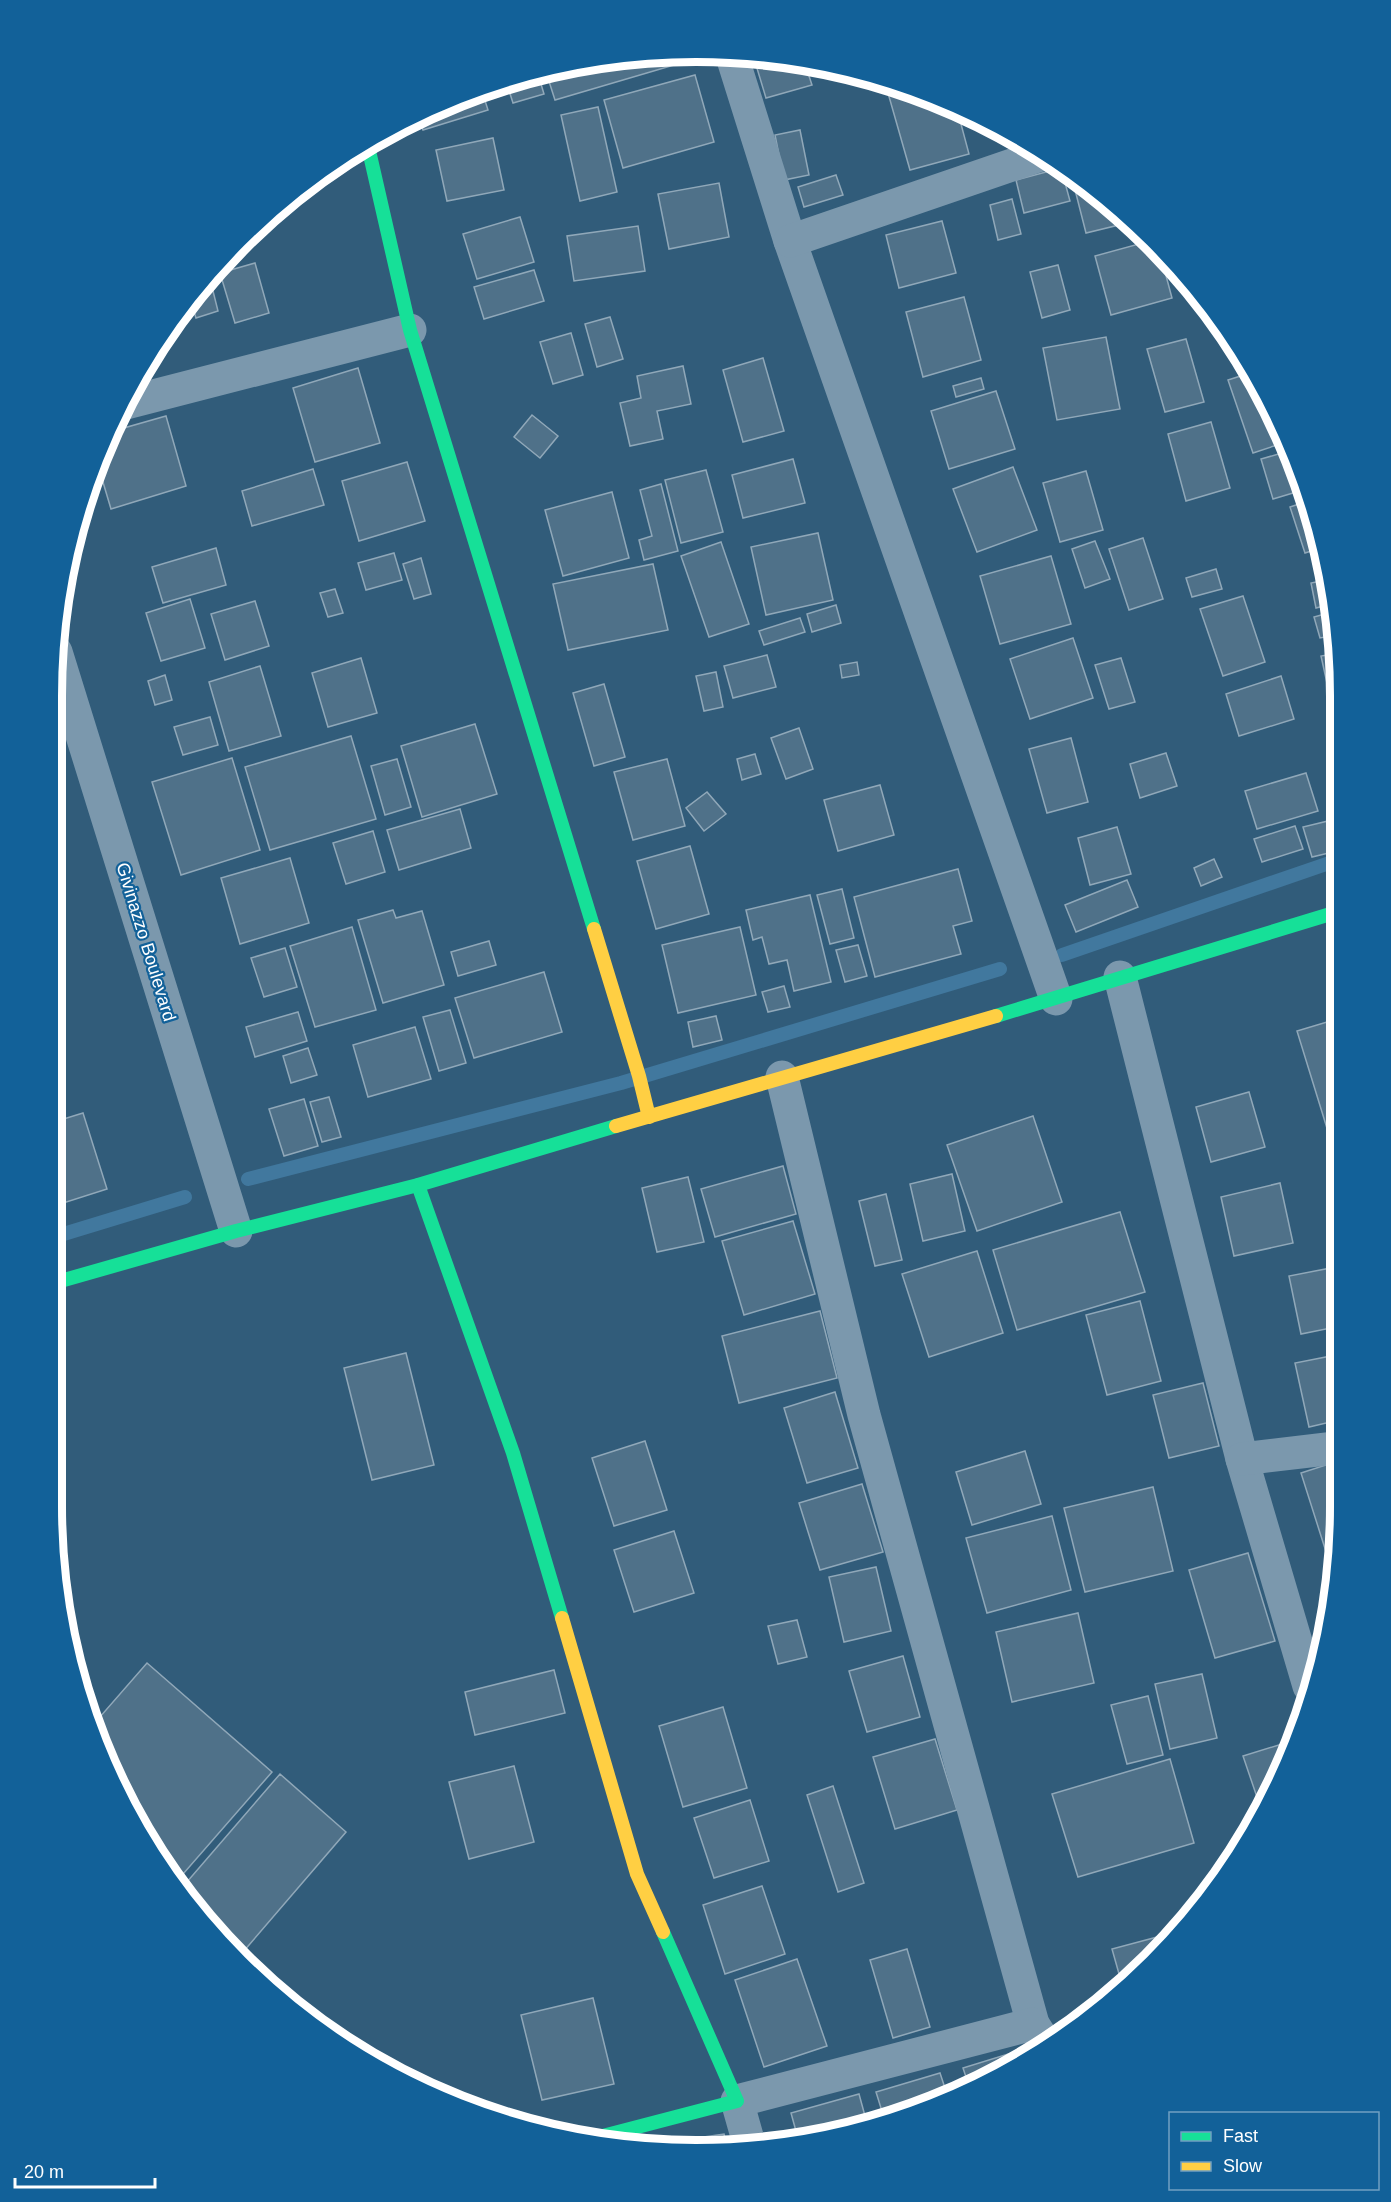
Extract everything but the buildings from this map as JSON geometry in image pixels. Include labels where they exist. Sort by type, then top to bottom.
[{"type":"street","points":[[734,63],[790,241],[1056,999]]},
{"type":"street","points":[[369,152],[410,330],[636,1065],[649,1117]]},
{"type":"street","points":[[790,241],[1032,158]]},
{"type":"street","points":[[134,401],[410,330]]},
{"type":"street","name":"Givinazzo Boulevard","points":[[63,670],[236,1231]]},
{"type":"street","points":[[62,1281],[236,1231],[418,1185],[782,1077],[1056,999],[1330,914]]},
{"type":"street","points":[[1120,978],[1242,1460],[1306,1677]]},
{"type":"street","points":[[609,2134],[737,2101],[1040,2035],[864,1415],[782,1077]]},
{"type":"street","points":[[418,1185],[513,1453],[637,1874],[737,2101],[748,2138]]},
{"type":"street","points":[[1242,1460],[1330,1449]]},
{"type":"waterway","points":[[1062,955],[1330,863]]},
{"type":"waterway","points":[[248,1179],[621,1083],[1000,969]]},
{"type":"waterway","points":[[62,1234],[185,1197]]},
{"type":"traffic: fast","points":[[369,152],[410,330],[594,929]]},
{"type":"traffic: fast","points":[[996,1016],[1330,914]]},
{"type":"traffic: fast","points":[[62,1281],[236,1231],[418,1185],[616,1126]]},
{"type":"traffic: fast","points":[[418,1185],[513,1453],[562,1618]]},
{"type":"traffic: fast","points":[[609,2134],[737,2101],[663,1932]]},
{"type":"traffic: slow","points":[[594,929],[639,1076],[649,1117]]},
{"type":"traffic: slow","points":[[616,1126],[996,1016]]},
{"type":"traffic: slow","points":[[562,1618],[637,1874],[663,1932]]}]
